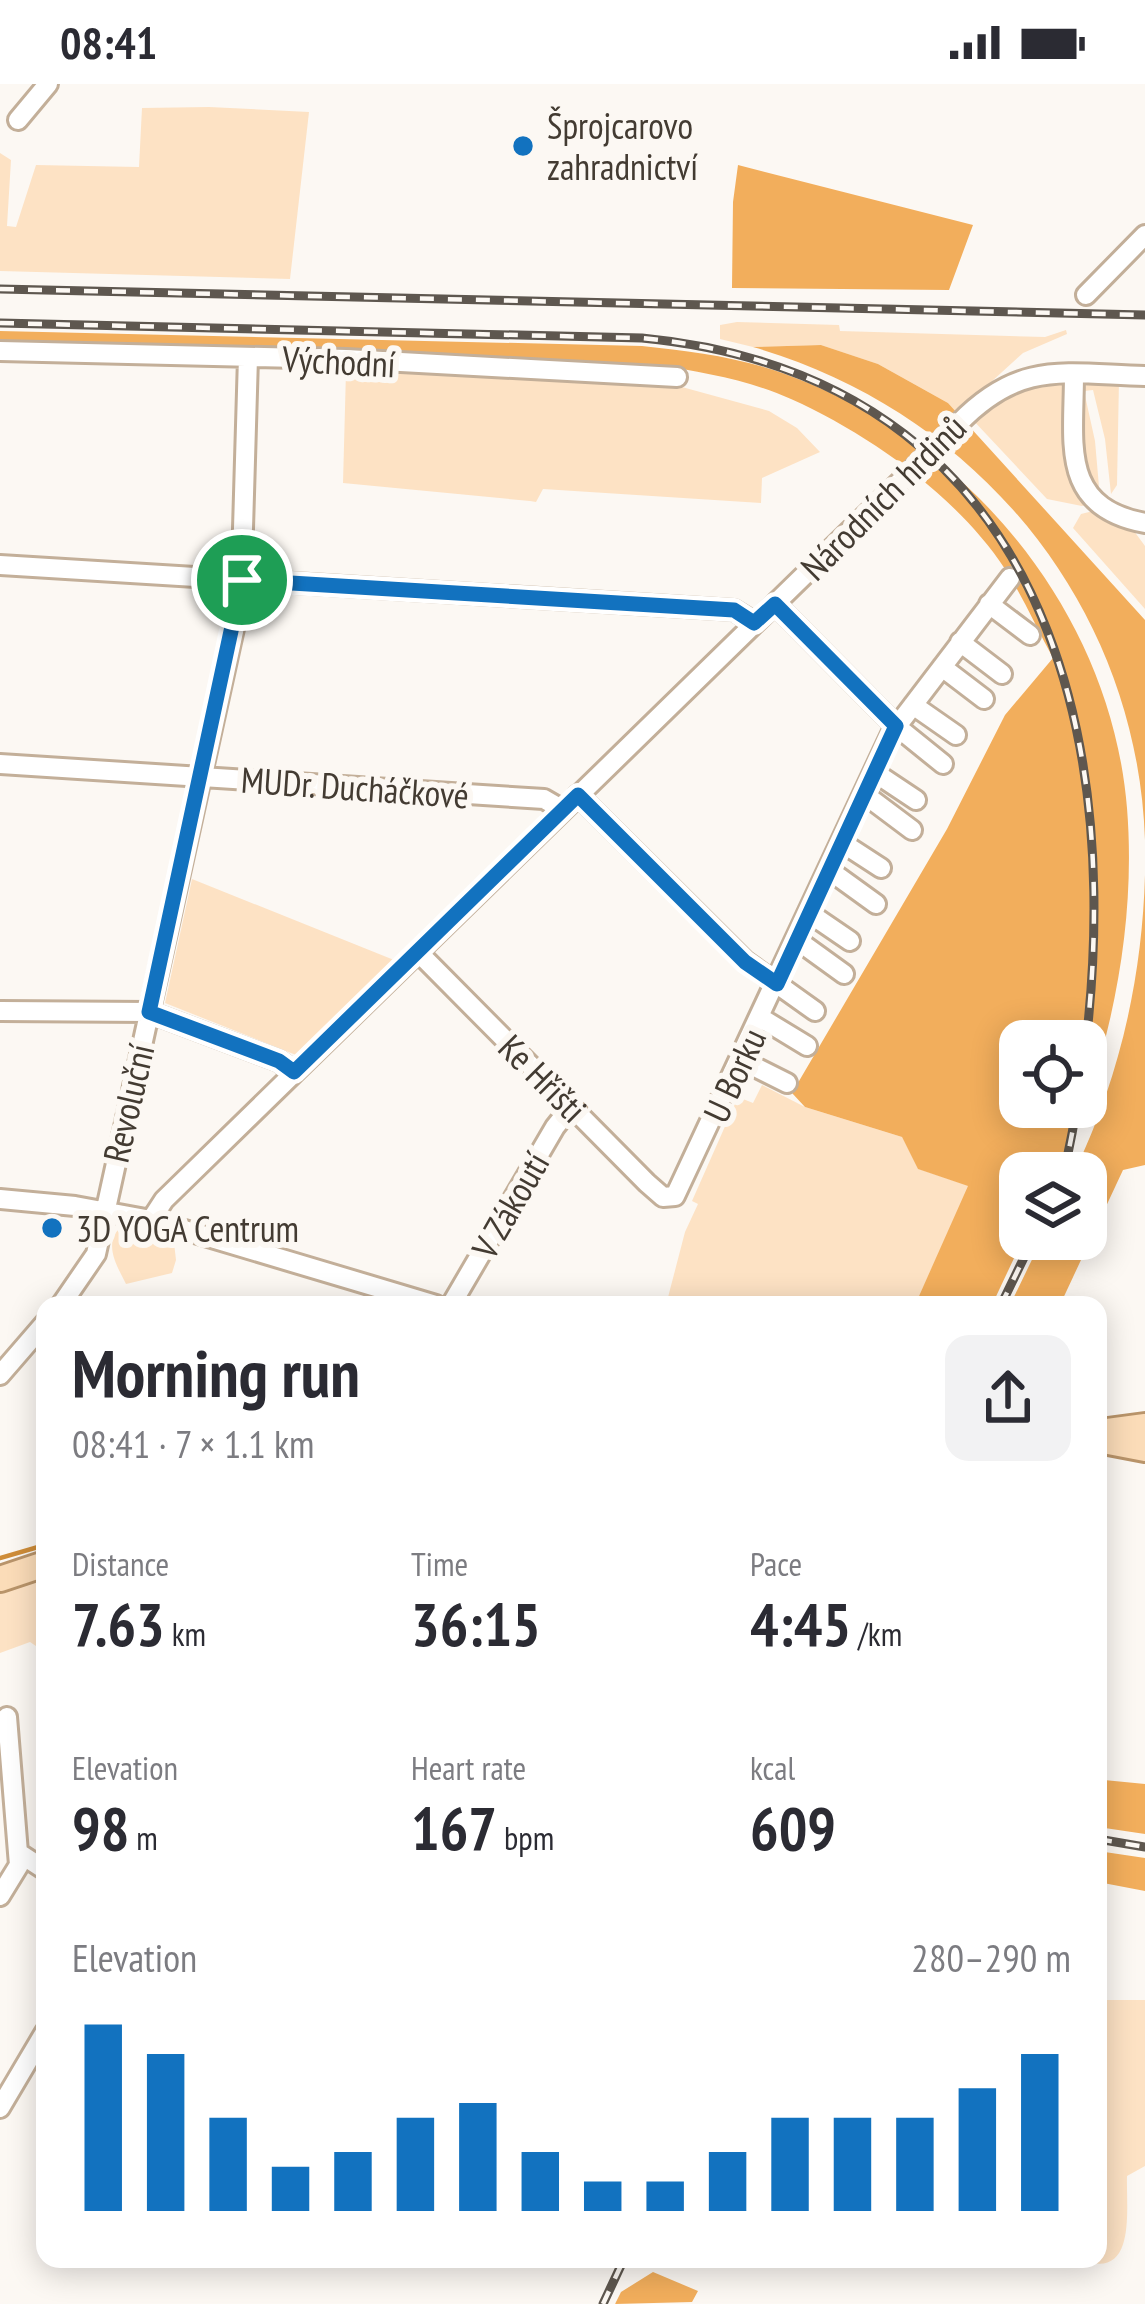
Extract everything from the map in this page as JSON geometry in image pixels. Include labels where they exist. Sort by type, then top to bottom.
[{"type":"main road","points":[[1107,1434],[1145,1426]]},
{"type":"main road","points":[[1107,1438],[1145,1449]]},
{"type":"main road","points":[[0,1579],[36,1567]]},
{"type":"street","points":[[18,120],[48,84]]},
{"type":"street","points":[[1085,295],[1145,235]]},
{"type":"street","name":"Východní","points":[[0,351],[677,376]]},
{"type":"street","name":"Revoluční","points":[[104,1211],[242,580],[248,357]]},
{"type":"street","points":[[1074,374],[1075,463],[1082,485],[1108,513],[1145,524]]},
{"type":"street","name":"Národních hrdinů","points":[[152,1220],[164,1200],[989,394],[1035,375],[1145,376]]},
{"type":"street","points":[[0,565],[734,610],[754,623]]},
{"type":"street","name":"U Borku","points":[[671,1198],[688,1175],[896,726],[1010,578]]},
{"type":"street","points":[[775,604],[896,726],[943,764]]},
{"type":"street","points":[[989,604],[1030,635]]},
{"type":"street","points":[[960,642],[1002,674]]},
{"type":"street","points":[[941,667],[984,699]]},
{"type":"street","points":[[913,704],[956,735]]},
{"type":"street","name":"MUDr. Ducháčkové","points":[[0,764],[544,799],[563,810]]},
{"type":"street","points":[[874,772],[916,800]]},
{"type":"street","points":[[864,794],[912,830]]},
{"type":"street","points":[[578,795],[745,962],[815,1011]]},
{"type":"street","points":[[842,842],[881,868]]},
{"type":"street","points":[[829,870],[876,904]]},
{"type":"street","points":[[809,913],[850,941]]},
{"type":"street","points":[[796,940],[844,974]]},
{"type":"street","name":"Ke Hřišti","points":[[418,952],[656,1192],[671,1198]]},
{"type":"street","points":[[0,1011],[149,1012],[279,1061],[294,1072]]},
{"type":"street","points":[[761,1018],[807,1046]]},
{"type":"street","points":[[741,1060],[787,1083]]},
{"type":"street","name":"V Zákoutí","points":[[456,1296],[555,1127],[571,1108]]},
{"type":"street","points":[[0,1199],[152,1220],[406,1296]]},
{"type":"street","points":[[68,1296],[96,1254],[104,1211]]},
{"type":"street","points":[[0,1375],[36,1333]]},
{"type":"street","points":[[0,1896],[20,1865],[7,1717]]},
{"type":"street","points":[[19,1853],[36,1864]]},
{"type":"street","points":[[0,2108],[36,2047]]},
{"type":"shaded area","points":[[142,108],[309,112],[290,279],[0,271],[0,153],[11,160],[7,226],[16,227],[36,165],[139,167]]},
{"type":"shaded area","points":[[738,165],[973,225],[949,290],[732,288]]},
{"type":"shaded area","points":[[720,325],[839,325],[840,331],[1045,337],[1066,330],[1067,334],[1023,353],[957,413],[948,403],[878,364],[821,345],[753,347],[720,339]]},
{"type":"shaded area","points":[[0,331],[642,346],[696,353],[767,368],[851,403],[913,442],[969,488],[1018,542],[1060,602],[1092,667],[1115,736],[1129,846],[1122,958],[1107,1032],[1107,1020],[999,1020],[999,1128],[1075,1128],[1065,1152],[999,1152],[999,1260],[1013,1260],[996,1296],[919,1296],[968,1186],[918,1169],[902,1137],[805,1107],[792,1093],[947,829],[1005,715],[1053,658],[985,542],[909,470],[851,430],[775,392],[657,365],[0,343]]},
{"type":"shaded area","points":[[821,345],[878,364],[948,403],[1145,620],[1145,840],[1135,754],[1112,673],[1076,598],[1030,529],[973,469],[907,418],[834,377],[753,347]]},
{"type":"shaded area","points":[[346,371],[671,384],[769,411],[797,428],[820,452],[762,478],[761,503],[543,489],[536,502],[343,483]]},
{"type":"shaded area","points":[[1059,380],[1067,391],[1079,494],[1086,505],[1082,506],[1047,499],[971,418],[996,396]]},
{"type":"shaded area","points":[[1119,380],[1117,485],[1111,494],[1093,390],[1084,391],[1100,498],[1081,460],[1082,391],[1090,381]]},
{"type":"shaded area","points":[[1093,511],[1112,523],[1131,527],[1145,546],[1145,609],[1073,528],[1081,514]]},
{"type":"shaded area","points":[[1145,875],[1145,1165],[1123,1170],[1107,1204],[1107,1152],[1084,1152],[1094,1128],[1107,1128],[1107,1092],[1139,953]]},
{"type":"shaded area","points":[[192,879],[394,960],[296,1055],[165,1003]]},
{"type":"shaded area","points":[[762,1085],[805,1107],[902,1137],[919,1169],[969,1186],[919,1296],[668,1296],[685,1232],[698,1204],[692,1201],[738,1097],[753,1103]]},
{"type":"shaded area","points":[[123,1225],[173,1234],[176,1260],[172,1273],[126,1284],[112,1246]]},
{"type":"shaded area","points":[[1032,1260],[1081,1260],[1064,1296],[1014,1296]]},
{"type":"shaded area","points":[[36,1580],[36,1646],[30,1642],[0,1653],[0,1592]]},
{"type":"shaded area","points":[[1107,1780],[1145,1784],[1145,1834],[1107,1828]]},
{"type":"shaded area","points":[[1107,1852],[1145,1858],[1145,1891],[1107,1884]]},
{"type":"shaded area","points":[[1107,2000],[1145,2000],[1145,2166],[1127,2176],[1124,2240],[1107,2262]]},
{"type":"shaded area","points":[[653,2272],[698,2291],[692,2302],[615,2304],[621,2292]]},
{"type":"waterway","points":[[0,1558],[36,1548]]},
{"type":"railway","points":[[0,289],[1145,315]]},
{"type":"railway","points":[[0,323],[642,338],[789,371],[904,434],[989,523],[1048,632],[1082,756],[1094,892],[1087,1032],[1067,1152]]},
{"type":"railway","points":[[1005,1296],[1023,1260]]},
{"type":"railway","points":[[1107,1841],[1145,1847]]},
{"type":"railway","points":[[603,2304],[620,2268]]},
{"type":"place","name":"Šprojcarovo zahradnictví","points":[[523,146]]},
{"type":"place","name":"3D YOGA Centrum","points":[[52,1228]]},
{"type":"route","points":[[242,580],[734,610],[754,623],[775,604],[896,726],[777,984],[745,962],[578,795],[294,1072],[279,1061],[149,1012],[242,580]]}]
